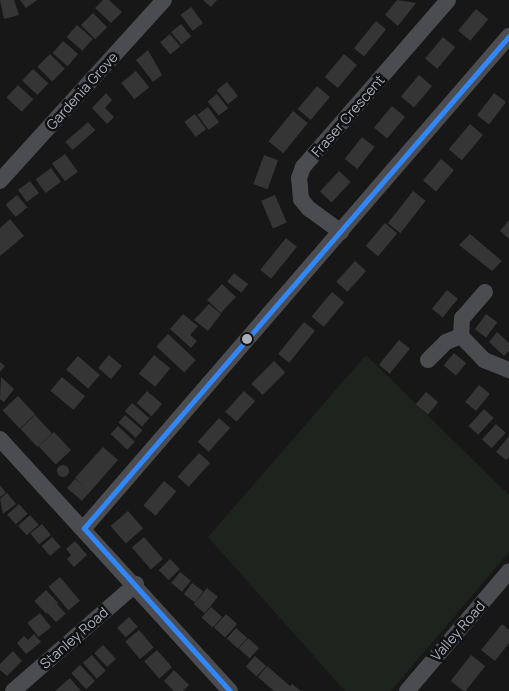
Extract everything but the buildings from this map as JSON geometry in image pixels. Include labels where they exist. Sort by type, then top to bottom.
[{"type":"street","name":"Gardenia Grove","points":[[0,181],[164,0]]},
{"type":"street","name":"Fraser Crescent","points":[[341,232],[309,209],[301,199],[299,178],[303,167],[448,0]]},
{"type":"street","points":[[84,528],[509,36]]},
{"type":"street","points":[[485,292],[462,318],[461,336],[484,360],[509,370]]},
{"type":"street","points":[[428,360],[446,342],[461,336]]},
{"type":"street","points":[[0,439],[136,584],[230,691]]},
{"type":"street","name":"Valley Road","points":[[407,691],[509,572]]},
{"type":"street","name":"Stanley Road","points":[[13,691],[136,584]]},
{"type":"shaded area","points":[[366,355],[509,495],[509,552],[391,691],[345,691],[208,537]]},
{"type":"transit line","points":[[230,691],[84,528],[509,36]]}]
